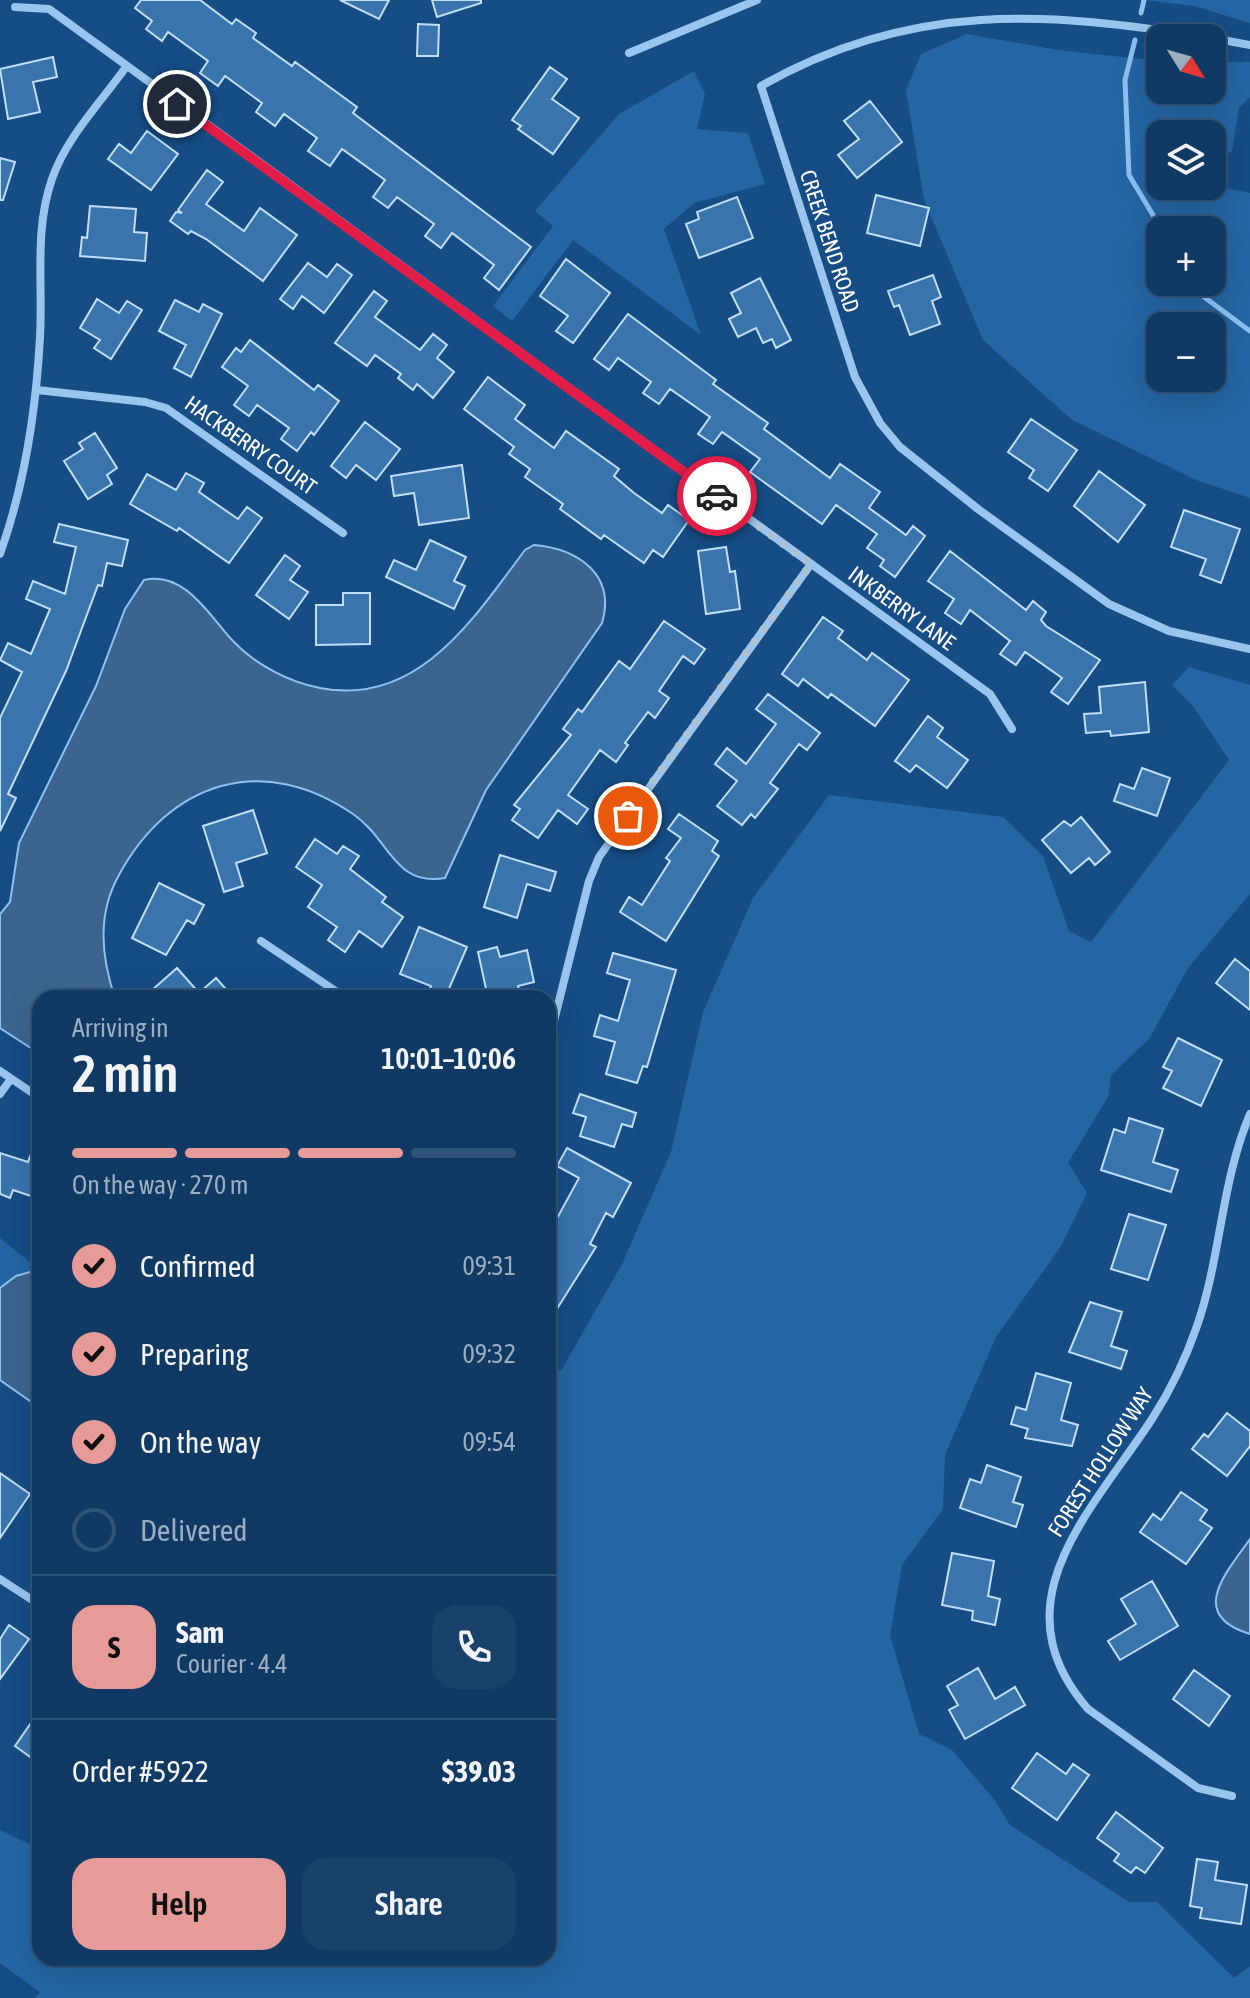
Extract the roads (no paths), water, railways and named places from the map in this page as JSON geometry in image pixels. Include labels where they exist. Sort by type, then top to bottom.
[{"type":"street","points":[[629,53],[757,0]]},
{"type":"street","name":"INKBERRY LANE","points":[[15,7],[49,9],[990,694],[1012,729]]},
{"type":"street","name":"CREEK BEND ROAD","points":[[1146,29],[1065,18],[949,22],[865,41],[825,55],[761,86],[855,377],[880,423],[900,447],[1109,604],[1169,631],[1250,649]]},
{"type":"street","name":"CREEK BEND ROAD","points":[[1226,41],[1250,45]]},
{"type":"street","points":[[0,554],[21,481],[37,390],[41,225],[46,199],[65,152],[126,67]]},
{"type":"street","name":"HACKBERRY COURT","points":[[37,390],[145,402],[166,408],[343,533]]},
{"type":"street","points":[[556,1013],[589,881],[599,857],[811,564]]},
{"type":"street","points":[[261,941],[334,990]]},
{"type":"street","points":[[0,1071],[32,1093]]},
{"type":"street","points":[[0,1094],[11,1079]]},
{"type":"street","name":"FOREST HOLLOW WAY","points":[[1232,1796],[1198,1788],[1088,1709],[1075,1693],[1056,1657],[1049,1616],[1055,1573],[1062,1553],[1154,1416],[1181,1366],[1209,1285],[1219,1223],[1250,1114]]},
{"type":"street","points":[[0,1579],[32,1600]]},
{"type":"waterway","points":[[1141,13],[1144,0]]},
{"type":"waterway","points":[[1135,40],[1125,80],[1129,175],[1154,216]]},
{"type":"waterway","points":[[1203,296],[1250,331]]}]
